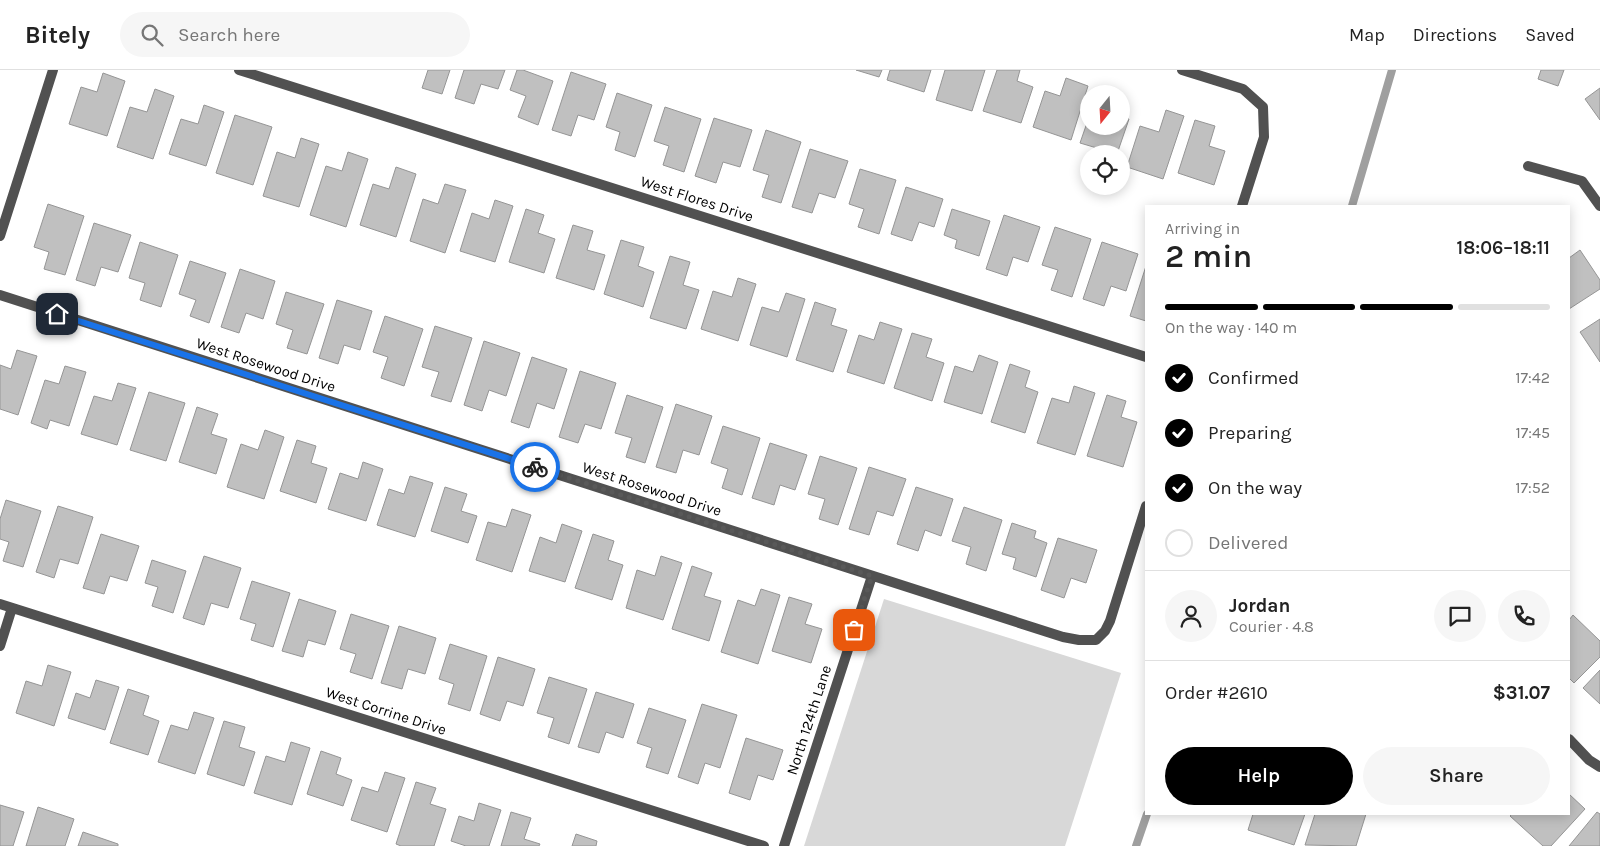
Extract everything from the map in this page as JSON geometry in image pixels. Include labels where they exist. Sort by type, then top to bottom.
[{"type":"street","points":[[0,236],[53,70]]},
{"type":"street","name":"West Flores Drive","points":[[239,70],[1145,357]]},
{"type":"street","points":[[1182,70],[1243,89],[1263,107],[1264,137],[1242,205]]},
{"type":"street","points":[[1528,166],[1582,181],[1600,206]]},
{"type":"street","name":"West Rosewood Drive","points":[[0,295],[872,576],[1063,637],[1079,640],[1096,640],[1105,632],[1145,509]]},
{"type":"street","name":"North 124th Lane","points":[[784,846],[872,576]]},
{"type":"street","name":"West Corrine Drive","points":[[0,604],[764,846]]},
{"type":"street","points":[[0,646],[12,608]]},
{"type":"street","points":[[1570,740],[1600,767]]},
{"type":"shaded area","points":[[884,599],[1121,673],[1065,846],[804,846]]},
{"type":"building","points":[[428,70],[450,70],[442,94],[422,88]]},
{"type":"building","points":[[464,70],[505,70],[498,89],[481,84],[474,104],[455,98]]},
{"type":"building","points":[[517,70],[523,70],[553,81],[538,125],[518,117],[526,96],[510,90]]},
{"type":"building","points":[[856,70],[882,70],[879,77]]},
{"type":"building","points":[[890,70],[931,70],[924,92],[887,80]]},
{"type":"building","points":[[945,70],[985,70],[972,111],[936,100]]},
{"type":"building","points":[[997,70],[1020,70],[1017,81],[1033,87],[1021,123],[983,111]]},
{"type":"building","points":[[1541,70],[1564,70],[1558,86],[1538,79]]},
{"type":"building","points":[[571,72],[606,84],[594,120],[578,115],[571,136],[552,130]]},
{"type":"building","points":[[103,73],[125,81],[107,136],[69,124],[81,87],[97,92]]},
{"type":"building","points":[[1066,78],[1085,85],[1080,85],[1080,111],[1071,140],[1033,127],[1045,91],[1060,96]]},
{"type":"building","points":[[1600,88],[1600,120],[1585,99]]},
{"type":"building","points":[[155,89],[174,96],[153,159],[117,147],[130,107],[147,112]]},
{"type":"building","points":[[617,93],[652,105],[635,157],[615,150],[620,132],[606,127]]},
{"type":"building","points":[[204,105],[224,112],[206,166],[169,154],[181,119],[198,124]]},
{"type":"building","points":[[665,107],[701,119],[684,172],[663,165],[669,146],[654,141]]},
{"type":"building","points":[[1166,110],[1184,116],[1163,179],[1130,168],[1130,158],[1140,126],[1159,132]]},
{"type":"building","points":[[235,115],[272,127],[253,185],[216,173]]},
{"type":"building","points":[[714,118],[752,130],[740,167],[723,162],[716,183],[695,176]]},
{"type":"building","points":[[1195,120],[1215,126],[1209,146],[1225,151],[1214,185],[1178,173]]},
{"type":"building","points":[[766,130],[801,142],[781,203],[762,197],[769,175],[753,170]]},
{"type":"building","points":[[1083,135],[1124,135],[1120,145],[1087,145],[1080,143]]},
{"type":"building","points":[[301,138],[319,144],[299,207],[263,196],[277,152],[295,158]]},
{"type":"building","points":[[810,149],[848,161],[835,198],[819,193],[812,213],[792,207]]},
{"type":"building","points":[[348,152],[368,159],[346,227],[310,215],[326,166],[342,171]]},
{"type":"building","points":[[396,167],[416,174],[396,237],[360,225],[373,184],[389,189]]},
{"type":"building","points":[[860,169],[896,180],[879,234],[858,227],[864,209],[849,204]]},
{"type":"building","points":[[445,184],[466,190],[445,253],[410,241],[423,199],[438,204]]},
{"type":"building","points":[[906,187],[943,199],[934,227],[919,222],[912,241],[891,234]]},
{"type":"building","points":[[495,200],[513,206],[495,262],[460,251],[472,213],[489,219]]},
{"type":"building","points":[[48,204],[84,216],[65,275],[44,269],[49,252],[34,247]]},
{"type":"building","points":[[526,209],[544,215],[538,233],[555,239],[544,273],[509,262]]},
{"type":"building","points":[[952,209],[990,221],[979,256],[955,248],[957,240],[944,235]]},
{"type":"building","points":[[1004,215],[1040,227],[1028,262],[1013,257],[1007,276],[986,269]]},
{"type":"building","points":[[94,223],[131,235],[118,272],[101,267],[95,286],[76,280]]},
{"type":"building","points":[[573,225],[593,231],[587,250],[605,255],[594,290],[556,278]]},
{"type":"building","points":[[1055,227],[1091,239],[1072,297],[1051,290],[1058,270],[1042,265]]},
{"type":"building","points":[[621,240],[644,247],[638,266],[654,272],[643,307],[604,294]]},
{"type":"building","points":[[140,242],[178,255],[161,307],[140,300],[145,283],[129,278]]},
{"type":"building","points":[[1102,242],[1138,254],[1126,291],[1111,286],[1104,306],[1083,299]]},
{"type":"building","points":[[1580,250],[1600,280],[1600,289],[1570,308],[1570,257]]},
{"type":"building","points":[[670,256],[690,262],[683,285],[699,290],[686,329],[650,318]]},
{"type":"building","points":[[190,261],[226,273],[209,323],[190,316],[196,300],[179,294]]},
{"type":"building","points":[[240,269],[275,281],[263,319],[246,313],[239,333],[221,327]]},
{"type":"building","points":[[1145,269],[1145,321],[1130,316]]},
{"type":"building","points":[[738,278],[756,284],[738,341],[701,329],[713,291],[732,297]]},
{"type":"building","points":[[286,292],[324,304],[307,354],[287,348],[293,330],[276,324]]},
{"type":"building","points":[[786,293],[805,299],[787,357],[750,345],[762,307],[779,312]]},
{"type":"building","points":[[337,300],[372,311],[360,350],[344,345],[338,364],[319,358]]},
{"type":"building","points":[[815,302],[836,309],[831,325],[847,330],[833,372],[796,360]]},
{"type":"building","points":[[385,316],[423,329],[404,386],[381,378],[388,357],[373,352]]},
{"type":"building","points":[[1600,319],[1600,362],[1580,332]]},
{"type":"building","points":[[880,322],[902,329],[884,384],[847,372],[859,335],[874,340]]},
{"type":"building","points":[[435,326],[472,338],[451,402],[431,396],[439,372],[422,367]]},
{"type":"building","points":[[912,333],[932,339],[926,357],[944,363],[932,401],[894,388]]},
{"type":"building","points":[[484,341],[520,353],[506,396],[489,390],[482,411],[464,405]]},
{"type":"building","points":[[17,350],[37,356],[18,415],[0,409],[0,365],[11,369]]},
{"type":"building","points":[[979,355],[998,362],[982,414],[944,402],[955,366],[973,372]]},
{"type":"building","points":[[532,357],[567,369],[554,409],[537,403],[529,428],[511,422]]},
{"type":"building","points":[[1010,364],[1030,371],[1025,387],[1038,392],[1025,433],[991,422]]},
{"type":"building","points":[[65,366],[86,372],[69,426],[50,420],[47,429],[31,423],[45,380],[59,384]]},
{"type":"building","points":[[580,371],[616,383],[601,429],[585,424],[578,443],[559,437]]},
{"type":"building","points":[[118,383],[136,388],[117,445],[81,434],[94,396],[112,401]]},
{"type":"building","points":[[1074,386],[1095,393],[1075,455],[1037,443],[1052,398],[1069,403]]},
{"type":"building","points":[[149,392],[185,403],[166,461],[130,450]]},
{"type":"building","points":[[627,395],[663,407],[645,463],[626,457],[632,438],[615,433]]},
{"type":"building","points":[[1107,395],[1126,401],[1121,417],[1137,422],[1123,467],[1087,456]]},
{"type":"building","points":[[676,404],[712,416],[699,455],[683,450],[676,473],[656,467]]},
{"type":"building","points":[[197,407],[218,414],[211,434],[227,439],[216,474],[179,462]]},
{"type":"building","points":[[723,426],[760,438],[742,495],[722,488],[728,469],[711,463]]},
{"type":"building","points":[[265,430],[284,437],[264,499],[227,487],[241,444],[258,450]]},
{"type":"building","points":[[297,440],[316,446],[311,463],[327,468],[316,503],[280,491]]},
{"type":"building","points":[[770,443],[807,455],[795,490],[780,485],[774,505],[752,498]]},
{"type":"building","points":[[820,456],[857,468],[838,525],[819,519],[825,499],[808,494]]},
{"type":"building","points":[[363,462],[383,469],[366,521],[328,509],[340,473],[358,479]]},
{"type":"building","points":[[869,467],[906,479],[893,516],[877,511],[869,535],[849,529]]},
{"type":"building","points":[[410,476],[433,483],[415,537],[377,525],[389,489],[404,494]]},
{"type":"building","points":[[445,487],[467,494],[461,511],[477,516],[468,543],[431,531]]},
{"type":"building","points":[[916,487],[953,499],[941,536],[925,530],[918,551],[897,544]]},
{"type":"building","points":[[6,500],[41,511],[23,567],[3,561],[9,542],[0,539],[0,519]]},
{"type":"building","points":[[58,506],[93,517],[78,564],[60,559],[54,578],[36,572]]},
{"type":"building","points":[[964,507],[1002,520],[986,571],[966,564],[971,547],[952,541]]},
{"type":"building","points":[[512,509],[531,515],[512,572],[476,560],[488,522],[506,527]]},
{"type":"building","points":[[1012,523],[1036,531],[1034,538],[1047,543],[1036,577],[1013,569],[1016,558],[1002,554]]},
{"type":"building","points":[[562,524],[582,531],[565,582],[529,571],[540,537],[556,543]]},
{"type":"building","points":[[101,534],[139,546],[127,581],[110,576],[104,594],[83,588]]},
{"type":"building","points":[[593,534],[614,541],[608,560],[623,565],[612,600],[575,588]]},
{"type":"building","points":[[1058,538],[1097,550],[1086,583],[1071,578],[1064,598],[1041,590]]},
{"type":"building","points":[[204,556],[241,568],[228,608],[211,603],[204,625],[183,618]]},
{"type":"building","points":[[661,556],[682,563],[663,620],[626,608],[637,570],[655,576]]},
{"type":"building","points":[[152,560],[186,571],[173,613],[152,606],[158,587],[145,583]]},
{"type":"building","points":[[692,566],[712,573],[704,596],[721,601],[709,641],[672,629]]},
{"type":"building","points":[[252,581],[290,593],[273,647],[251,640],[256,624],[240,619]]},
{"type":"building","points":[[761,589],[780,595],[758,664],[721,652],[738,600],[755,606]]},
{"type":"building","points":[[789,597],[812,604],[805,624],[822,629],[811,663],[772,651]]},
{"type":"building","points":[[299,599],[336,611],[325,645],[308,640],[303,657],[282,651]]},
{"type":"building","points":[[351,614],[389,626],[372,679],[350,672],[356,654],[340,649]]},
{"type":"building","points":[[1573,615],[1600,641],[1600,657],[1574,683],[1570,679],[1570,619]]},
{"type":"building","points":[[399,626],[436,638],[425,674],[408,669],[402,689],[381,683]]},
{"type":"building","points":[[450,644],[487,656],[470,711],[448,704],[454,684],[439,679]]},
{"type":"building","points":[[498,657],[535,669],[523,706],[507,701],[500,721],[480,714]]},
{"type":"building","points":[[48,665],[71,672],[54,726],[16,713],[26,681],[42,686]]},
{"type":"building","points":[[1600,670],[1600,704],[1583,688]]},
{"type":"building","points":[[549,677],[587,689],[569,744],[548,737],[554,718],[537,713]]},
{"type":"building","points":[[96,680],[119,687],[105,730],[68,718],[76,693],[90,698]]},
{"type":"building","points":[[128,689],[149,696],[143,715],[159,721],[148,755],[110,743]]},
{"type":"building","points":[[596,692],[634,704],[623,738],[606,732],[599,753],[578,747]]},
{"type":"building","points":[[702,704],[737,715],[720,768],[705,763],[698,784],[678,777]]},
{"type":"building","points":[[649,708],[686,720],[668,774],[646,767],[652,748],[637,743]]},
{"type":"building","points":[[194,712],[214,718],[195,774],[158,762],[171,725],[188,730]]},
{"type":"building","points":[[224,721],[245,727],[239,747],[255,752],[244,786],[207,774]]},
{"type":"building","points":[[746,738],[783,750],[773,780],[758,775],[750,800],[729,793]]},
{"type":"building","points":[[291,742],[310,748],[292,805],[254,793],[266,756],[285,762]]},
{"type":"building","points":[[321,751],[341,758],[336,774],[352,780],[343,806],[307,794]]},
{"type":"building","points":[[385,772],[405,778],[387,832],[351,820],[362,787],[378,792]]},
{"type":"building","points":[[416,782],[436,788],[430,804],[446,809],[434,846],[401,846],[396,844]]},
{"type":"building","points":[[1570,795],[1585,809],[1551,846],[1543,846],[1510,816],[1570,815]]},
{"type":"building","points":[[479,803],[501,810],[489,846],[466,846],[451,841],[459,816],[474,821]]},
{"type":"building","points":[[0,805],[24,812],[13,846],[0,846]]},
{"type":"building","points":[[38,807],[74,819],[65,846],[26,846]]},
{"type":"building","points":[[511,812],[531,818],[524,839],[540,844],[539,846],[501,846]]},
{"type":"building","points":[[1597,812],[1600,814],[1600,846],[1569,846]]},
{"type":"building","points":[[1253,815],[1305,815],[1294,845],[1248,830]]},
{"type":"building","points":[[1315,815],[1366,815],[1356,846],[1305,845]]},
{"type":"building","points":[[83,832],[118,844],[118,846],[78,846]]},
{"type":"building","points":[[576,834],[597,841],[596,846],[572,846]]},
{"type":"waterway","points":[[1352,205],[1392,70]]},
{"type":"waterway","points":[[1136,846],[1147,815]]},
{"type":"way so far","points":[[535,467],[872,576],[854,630]]},
{"type":"route","points":[[57,314],[535,467]]}]
